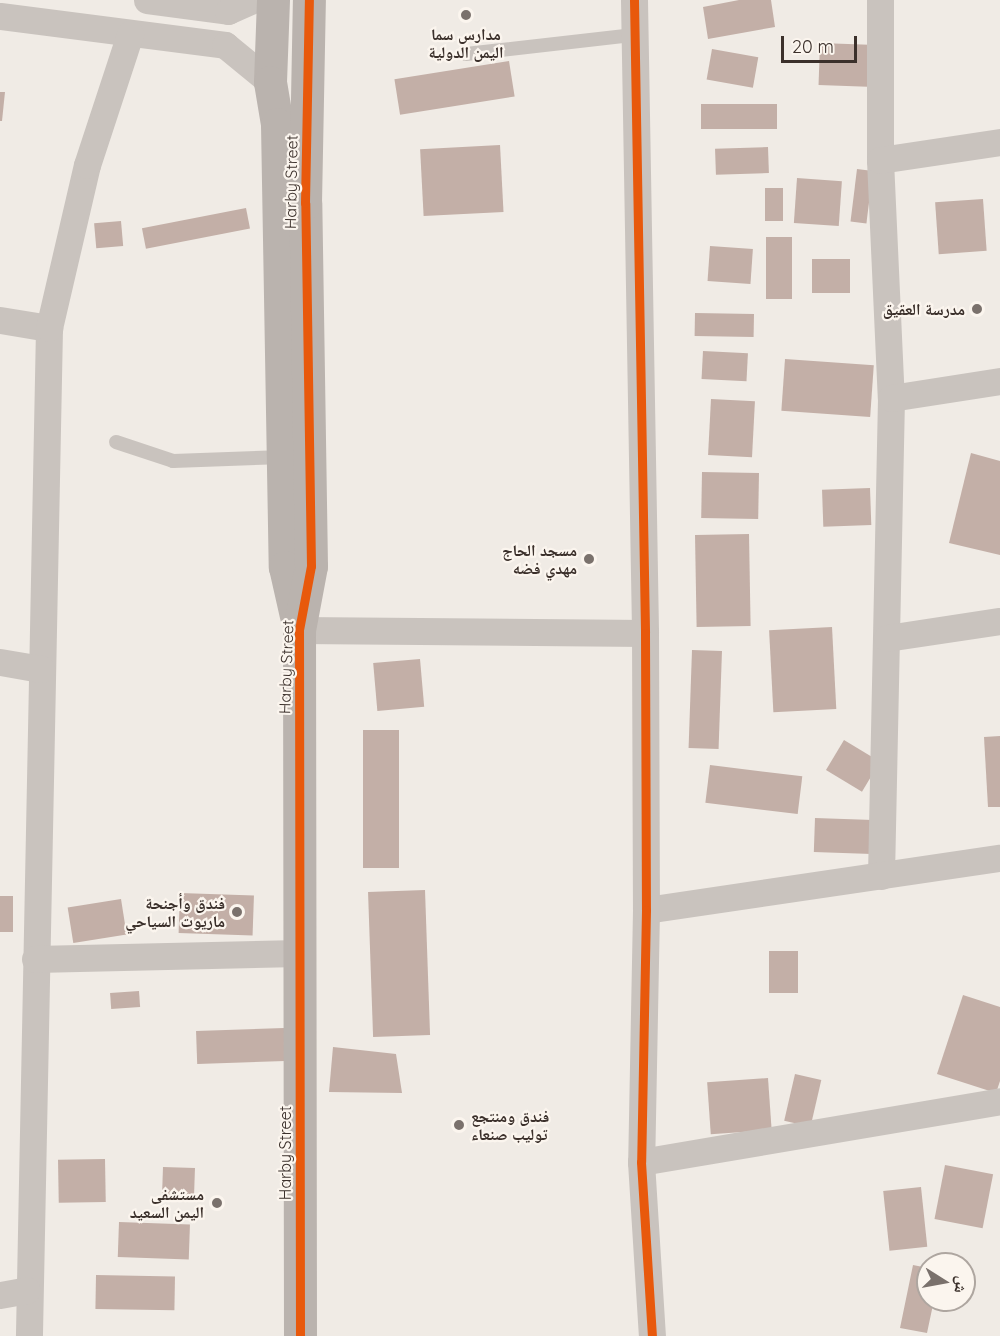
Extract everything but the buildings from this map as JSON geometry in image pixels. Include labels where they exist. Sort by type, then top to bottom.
[{"type":"street","points":[[147,0],[228,11],[253,0]]},
{"type":"street","name":"Harby Street","points":[[273,0],[270,82],[277,124],[285,567],[299,630]]},
{"type":"street","name":"Harby Street","points":[[300,1336],[299,630],[312,566],[305,203],[309,0]]},
{"type":"street","points":[[634,0],[645,633],[646,910],[641,1162],[652,1336]]},
{"type":"street","points":[[880,0],[880,160],[891,398],[881,876]]},
{"type":"street","points":[[225,45],[232,41],[234,23],[228,11]]},
{"type":"street","points":[[0,16],[225,45],[270,82]]},
{"type":"street","points":[[30,1336],[27,1290],[49,328],[87,165],[130,34]]},
{"type":"street","points":[[880,160],[1000,142]]},
{"type":"street","points":[[0,320],[49,328]]},
{"type":"street","points":[[891,398],[1000,381]]},
{"type":"street","points":[[887,638],[1000,621]]},
{"type":"street","points":[[299,630],[645,633]]},
{"type":"street","points":[[0,662],[41,669]]},
{"type":"street","points":[[646,910],[1000,858]]},
{"type":"street","points":[[35,959],[299,953]]},
{"type":"street","points":[[641,1162],[1000,1101]]},
{"type":"street","points":[[0,1295],[27,1290]]},
{"type":"lane","points":[[466,54],[634,35]]},
{"type":"lane","points":[[116,442],[173,461],[284,457]]},
{"type":"cycle path","points":[[300,1336],[299,630],[311,566],[305,203],[309,0]]},
{"type":"cycle path","points":[[634,0],[645,633],[646,910],[641,1162],[652,1336]]},
{"type":"place","name":"مدارس سما اليمن الدولية","points":[[466,15]]},
{"type":"place","name":"مدرسة العقيق","points":[[977,309]]},
{"type":"place","name":"مسجد الحاج مهدي فضه","points":[[589,559]]},
{"type":"place","name":"فندق وأجنحة ماريوت السياحي","points":[[237,912]]},
{"type":"place","name":"فندق ومنتجع توليب صنعاء","points":[[459,1125]]},
{"type":"place","name":"مستشفى اليمن السعيد","points":[[217,1203]]}]
